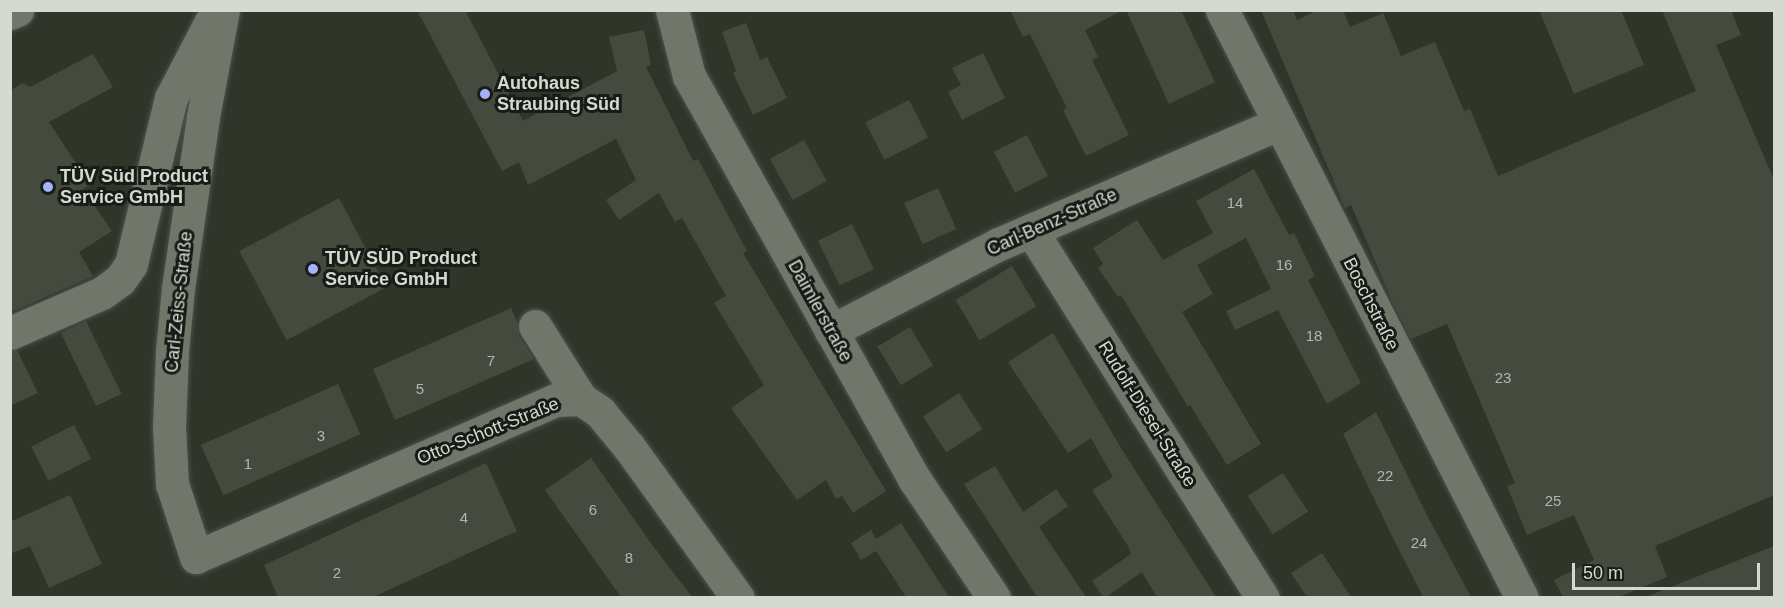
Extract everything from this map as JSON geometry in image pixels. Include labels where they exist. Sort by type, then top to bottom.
[{"type":"street","points":[[10,13],[17,10]]},
{"type":"street","points":[[10,333],[102,292],[120,280],[131,264],[171,98],[217,10]]},
{"type":"street","name":"Carl-Zeiss-Straße","points":[[196,557],[172,484],[169,427],[172,352],[178,288],[203,117],[223,10]]},
{"type":"street","name":"Daimlerstraße","points":[[672,10],[689,76],[915,480],[994,597]]},
{"type":"street","name":"Boschstraße","points":[[1222,10],[1278,124],[1521,597]]},
{"type":"street","name":"Carl-Benz-Straße","points":[[831,331],[1031,230],[1278,124]]},
{"type":"street","name":"Rudolf-Diesel-Straße","points":[[1031,230],[1263,597]]},
{"type":"street","points":[[535,326],[581,399]]},
{"type":"street","name":"Otto-Schott-Straße","points":[[196,557],[555,400],[581,399],[600,412],[629,447],[738,597]]},
{"type":"building","points":[[417,10],[465,10],[523,121],[617,71],[609,37],[644,30],[651,65],[646,67],[693,161],[698,159],[747,251],[743,253],[886,491],[853,513],[842,496],[836,499],[826,480],[797,500],[731,408],[764,385],[714,303],[726,296],[682,218],[675,222],[659,193],[619,220],[606,200],[636,180],[616,139],[528,185],[519,162],[502,171]]},
{"type":"building","points":[[1010,10],[1123,10],[1085,30],[1098,57],[1092,60],[1129,135],[1086,156],[1063,110],[1067,108],[1030,34],[1023,37]]},
{"type":"building","points":[[1126,10],[1181,10],[1215,82],[1169,104]]},
{"type":"building","points":[[1261,10],[1293,10],[1297,20],[1318,10],[1343,10],[1350,27],[1383,13],[1401,56],[1435,42],[1464,111],[1470,109],[1498,176],[1696,91],[1662,10],[1731,10],[1741,35],[1716,45],[1774,180],[1774,495],[1655,546],[1667,577],[1619,597],[1563,597],[1554,580],[1594,560],[1574,515],[1527,535],[1507,486],[1515,483],[1447,324],[1411,339],[1351,205],[1345,208]]},
{"type":"building","points":[[1539,10],[1621,10],[1644,65],[1574,94]]},
{"type":"building","points":[[746,23],[760,60],[767,57],[787,98],[753,115],[733,73],[736,71],[722,32]]},
{"type":"building","points":[[983,53],[1005,98],[962,120],[948,92],[961,85],[952,68]]},
{"type":"building","name":"TÜV Süd Product Service GmbH","points":[[93,54],[113,87],[49,122],[90,185],[83,189],[112,231],[79,252],[93,276],[11,312],[10,91],[22,83],[30,87]]},
{"type":"building","points":[[909,100],[928,137],[884,160],[865,122]]},
{"type":"building","points":[[1027,135],[1048,176],[1015,193],[994,152]]},
{"type":"building","points":[[804,140],[827,181],[793,200],[770,159]]},
{"type":"building","points":[[1254,169],[1289,235],[1294,233],[1315,276],[1308,280],[1361,383],[1327,404],[1278,310],[1235,330],[1226,311],[1271,289],[1246,238],[1197,265],[1213,294],[1182,312],[1261,444],[1227,465],[1190,405],[1188,407],[1121,295],[1118,297],[1098,268],[1103,264],[1093,248],[1137,220],[1163,260],[1213,233],[1196,201]]},
{"type":"building","points":[[938,188],[956,229],[923,244],[904,203]]},
{"type":"building","name":"TÜV SÜD Product Service GmbH","points":[[339,198],[386,287],[287,340],[239,251]]},
{"type":"building","points":[[852,224],[874,269],[840,286],[818,241]]},
{"type":"building","points":[[1012,266],[1036,306],[980,340],[955,300]]},
{"type":"building","points":[[511,308],[519,335],[534,359],[395,420],[373,369]]},
{"type":"building","points":[[86,321],[122,394],[96,406],[61,333]]},
{"type":"building","points":[[910,327],[933,366],[901,385],[877,347]]},
{"type":"building","points":[[1053,333],[1121,448],[1216,597],[1157,597],[1142,572],[1106,597],[1103,597],[1092,581],[1131,554],[1092,490],[1113,477],[1091,438],[1068,453],[1008,362]]},
{"type":"building","points":[[17,350],[38,393],[10,406],[10,351]]},
{"type":"building","points":[[338,384],[360,434],[223,495],[201,445]]},
{"type":"building","points":[[959,393],[982,429],[946,452],[923,416]]},
{"type":"building","points":[[1376,412],[1471,597],[1423,597],[1343,434]]},
{"type":"building","points":[[74,425],[91,459],[48,481],[31,447]]},
{"type":"building","points":[[591,458],[692,597],[621,597],[545,490]]},
{"type":"building","points":[[486,463],[517,531],[373,597],[278,597],[264,565]]},
{"type":"building","points":[[995,466],[1023,512],[1056,489],[1068,506],[1039,527],[1086,597],[1037,597],[964,484]]},
{"type":"building","points":[[1283,473],[1308,512],[1273,534],[1248,496]]},
{"type":"building","points":[[70,495],[102,564],[49,588],[30,546],[10,554],[10,522]]},
{"type":"building","points":[[901,523],[949,597],[906,597],[876,551],[861,560],[851,543],[871,530],[876,539]]},
{"type":"building","points":[[1774,546],[1774,597],[1648,597],[1648,596]]},
{"type":"building","points":[[1322,553],[1351,597],[1307,597],[1291,573]]},
{"type":"place","name":"Autohaus Straubing Süd","points":[[485,94]]},
{"type":"place","name":"TÜV Süd Product Service GmbH","points":[[48,187]]},
{"type":"place","name":"TÜV SÜD Product Service GmbH","points":[[313,269]]}]
